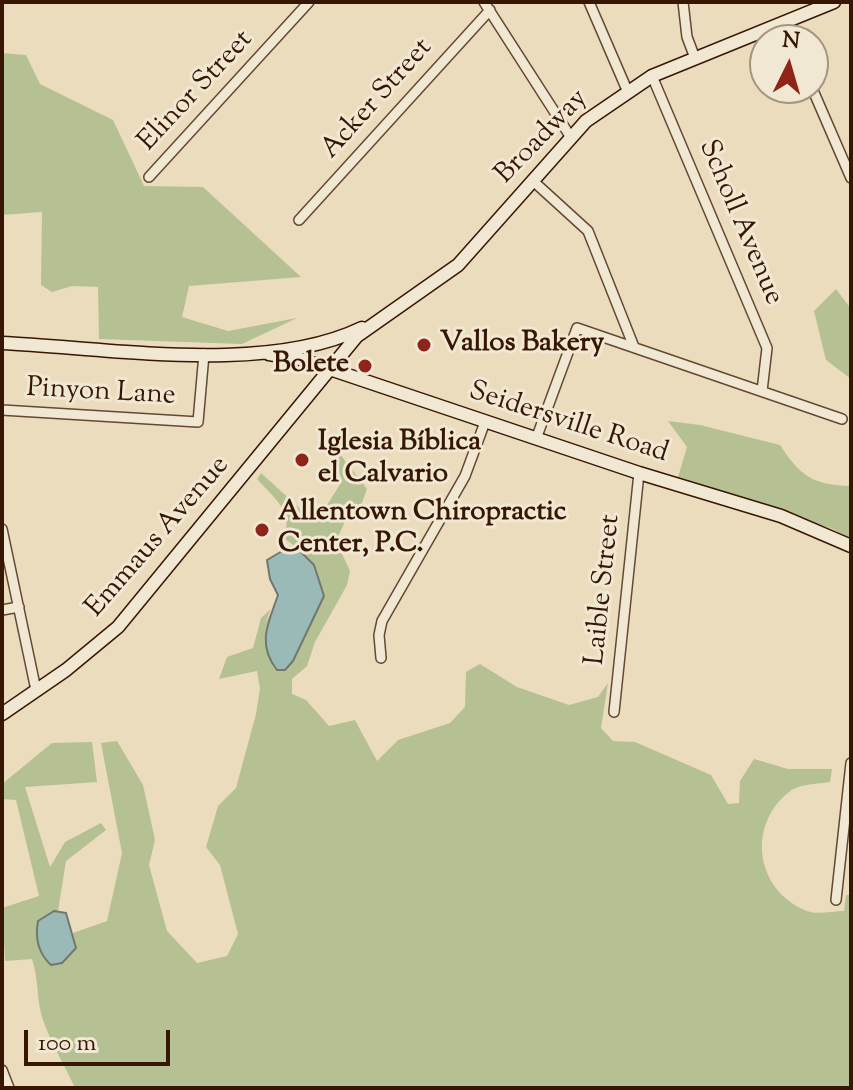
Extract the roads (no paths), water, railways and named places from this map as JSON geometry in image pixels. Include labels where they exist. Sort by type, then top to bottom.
[{"type":"main road","name":"Broadway","points":[[330,370],[357,336],[407,304],[458,265],[570,136],[627,90],[652,76],[834,2]]},
{"type":"main road","points":[[2,343],[204,354],[269,354],[315,346],[376,321]]},
{"type":"main road","name":"Seidersville Road","points":[[269,354],[300,359],[639,473],[781,516],[851,546]]},
{"type":"main road","name":"Emmaus Avenue","points":[[2,714],[93,649],[136,607],[330,370]]},
{"type":"street","name":"Elinor Street","points":[[149,177],[309,2]]},
{"type":"street","points":[[589,2],[627,90]]},
{"type":"street","points":[[683,2],[687,37],[695,58]]},
{"type":"street","points":[[487,6],[570,136]]},
{"type":"street","name":"Acker Street","points":[[299,220],[487,6]]},
{"type":"street","name":"Scholl Avenue","points":[[652,76],[767,348],[762,391]]},
{"type":"street","points":[[819,104],[851,178]]},
{"type":"street","points":[[532,180],[588,231],[634,347]]},
{"type":"street","points":[[536,439],[577,328],[842,419]]},
{"type":"street","name":"Pinyon Lane","points":[[2,410],[198,422],[204,354]]},
{"type":"street","points":[[381,658],[379,635],[382,621],[465,476],[485,422]]},
{"type":"street","name":"Laible Street","points":[[614,712],[639,473]]},
{"type":"street","points":[[2,529],[36,690]]},
{"type":"street","points":[[2,610],[19,607]]},
{"type":"street","points":[[836,900],[851,763]]},
{"type":"street","points":[[2,1070],[9,1088]]},
{"type":"water","points":[[289,547],[297,548],[314,565],[324,596],[293,661],[285,670],[277,670],[266,642],[268,623],[278,595],[270,579],[267,560]]},
{"type":"water","points":[[54,911],[66,913],[76,948],[62,963],[51,965],[40,950],[37,927],[38,921]]},
{"type":"place","name":"Vallos Bakery","points":[[424,345]]},
{"type":"place","name":"Bolete","points":[[365,366]]},
{"type":"place","name":"Iglesia Bíblica el Calvario","points":[[302,460]]},
{"type":"place","name":"Allentown Chiropractic Center, P.C.","points":[[262,530]]}]
